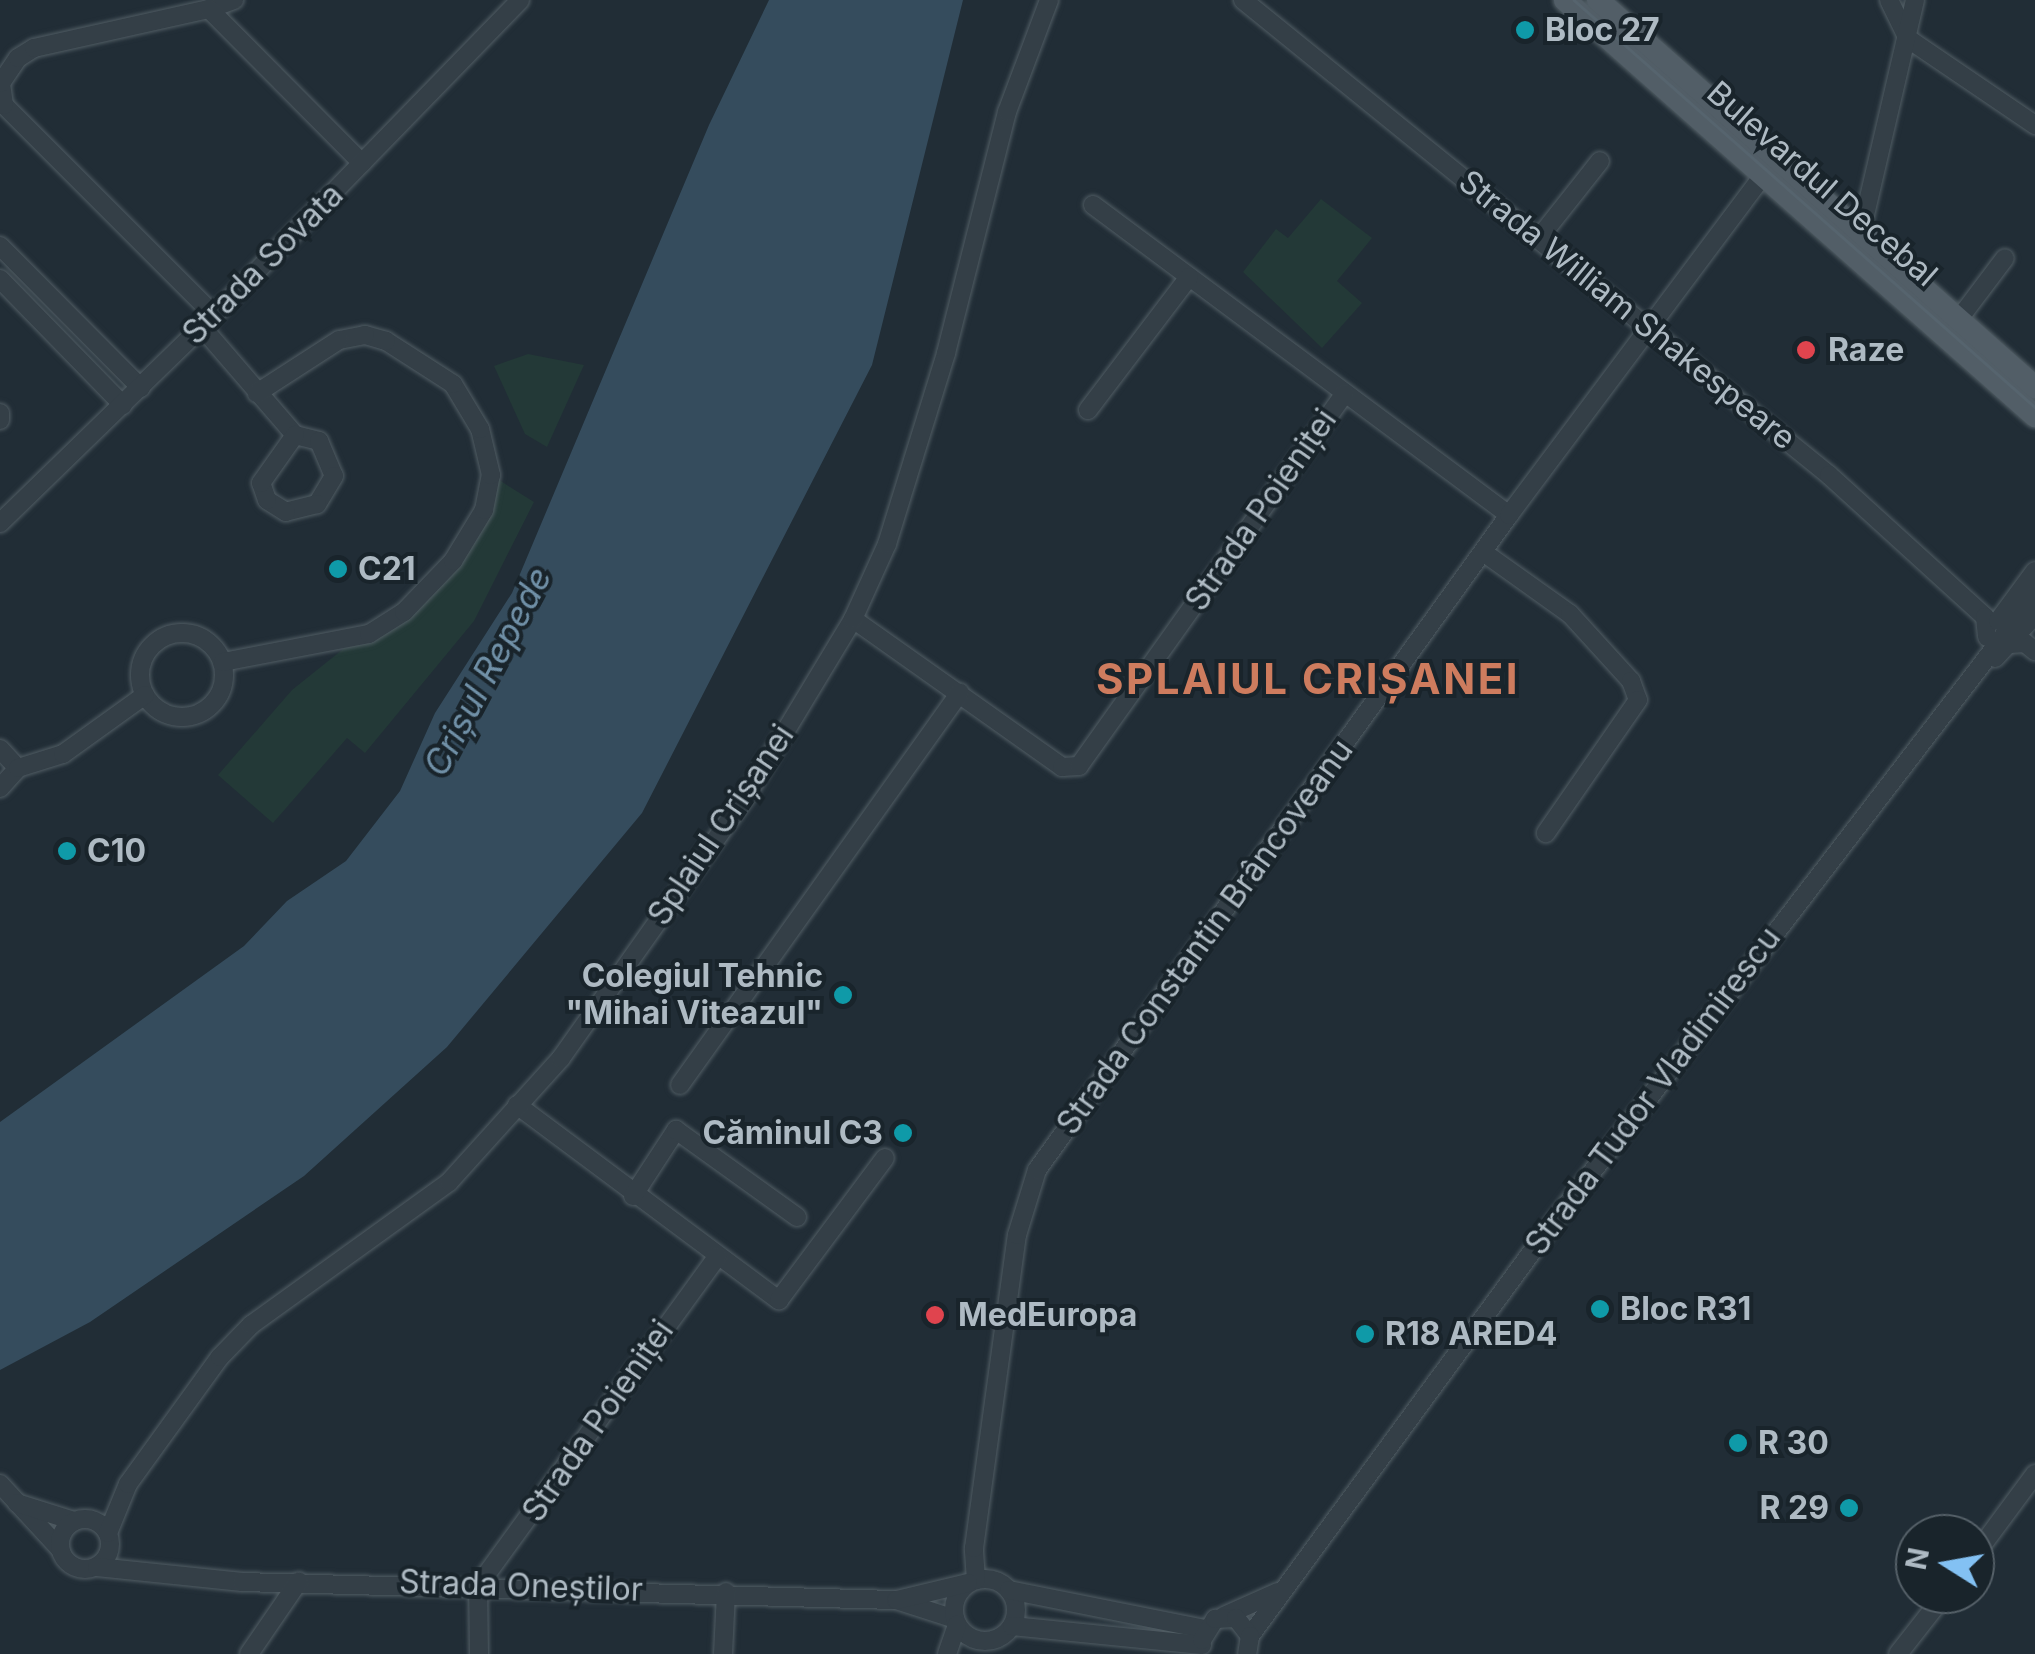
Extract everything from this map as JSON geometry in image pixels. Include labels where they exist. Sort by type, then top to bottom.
[{"type":"main road","name":"Bulevardul Decebal","points":[[1565,0],[2035,416]]},
{"type":"main road","name":"Bulevardul Decebal","points":[[1598,0],[2035,387]]},
{"type":"street","points":[[234,0],[34,48],[2,71],[4,105],[207,321],[258,393],[295,436],[319,441],[334,476],[317,504],[286,512],[267,500],[261,483],[295,436]]},
{"type":"street","name":"Strada Sovata","points":[[0,523],[141,388],[520,0]]},
{"type":"street","name":"Splaiul Crișanei","points":[[82,1520],[128,1484],[251,1325],[448,1182],[562,1058],[746,795],[853,619],[887,544],[946,353],[1007,112],[1049,0]]},
{"type":"street","name":"Strada William Shakespeare","points":[[1244,0],[1829,475],[1982,614]]},
{"type":"street","points":[[1889,0],[1908,38],[2035,125]]},
{"type":"street","points":[[1861,232],[1915,0]]},
{"type":"street","points":[[209,9],[362,164]]},
{"type":"street","points":[[1540,238],[1600,161]]},
{"type":"street","name":"Strada Constantin Brâncoveanu","points":[[972,1581],[1017,1235],[1037,1170],[1508,516],[1763,176]]},
{"type":"street","points":[[1093,206],[1508,516]]},
{"type":"street","points":[[0,246],[141,388]]},
{"type":"street","points":[[1959,319],[2005,258]]},
{"type":"street","points":[[1088,410],[1189,277]]},
{"type":"street","points":[[0,279],[123,405]]},
{"type":"street","points":[[223,662],[368,634],[404,612],[453,562],[484,510],[491,475],[480,429],[454,384],[386,341],[366,335],[339,340],[258,393]]},
{"type":"street","name":"Strada Poieniței","points":[[960,693],[1070,768],[1090,750],[1344,393]]},
{"type":"street","points":[[1482,552],[1570,614],[1631,681],[1638,700],[1546,832]]},
{"type":"street","points":[[1976,666],[1987,637],[2035,572]]},
{"type":"street","name":"Strada Tudor Vladimirescu","points":[[1252,1647],[1279,1592],[1976,666],[2035,595]]},
{"type":"street","points":[[1987,637],[1982,614],[2003,616]]},
{"type":"street","points":[[1976,666],[2010,644],[2035,615]]},
{"type":"street","points":[[680,1085],[960,693],[853,619]]},
{"type":"street","points":[[196,634],[223,662],[223,688],[212,705],[194,716],[172,716],[145,695],[140,670],[158,640],[196,634]]},
{"type":"street","points":[[2010,644],[2025,643],[2035,651]]},
{"type":"street","points":[[0,788],[18,768],[64,754],[145,695]]},
{"type":"street","points":[[0,749],[18,768]]},
{"type":"street","points":[[517,1105],[633,1196],[779,1300],[885,1158]]},
{"type":"street","points":[[633,1196],[676,1130],[797,1218]]},
{"type":"street","name":"Strada Poieniței","points":[[478,1586],[718,1256]]},
{"type":"street","points":[[1995,1528],[2035,1474]]},
{"type":"street","points":[[0,1484],[73,1567],[98,1567],[110,1539]]},
{"type":"street","name":"Splaiul Crișanei","points":[[110,1539],[128,1484]]},
{"type":"street","points":[[17,1503],[82,1520],[145,1571]]},
{"type":"street","points":[[60,1549],[63,1532],[82,1520]]},
{"type":"street","name":"Strada Oneștilor","points":[[98,1567],[299,1581],[896,1600],[972,1581]]},
{"type":"street","points":[[946,1654],[956,1622],[955,1599],[972,1581],[994,1580],[1009,1590],[1205,1647]]},
{"type":"street","points":[[250,1654],[299,1581]]},
{"type":"street","points":[[478,1586],[479,1654]]},
{"type":"street","points":[[1009,1590],[1016,1608],[1012,1626]]},
{"type":"street","points":[[723,1654],[726,1592]]},
{"type":"street","name":"Strada Tudor Vladimirescu","points":[[1205,1647],[1221,1617],[1279,1592]]},
{"type":"street","name":"Strada Oneștilor","points":[[896,1600],[956,1622]]},
{"type":"street","points":[[1898,1654],[1929,1614]]},
{"type":"street","points":[[1221,1617],[1242,1622],[1252,1647]]},
{"type":"street","points":[[956,1622],[971,1638],[987,1641]]},
{"type":"street","points":[[970,1654],[1012,1626],[1205,1647]]},
{"type":"green space","points":[[1321,199],[1372,238],[1337,281],[1362,303],[1322,348],[1243,272],[1276,229],[1288,238]]},
{"type":"green space","points":[[528,354],[584,365],[547,447],[525,434],[494,366]]},
{"type":"green space","points":[[491,475],[534,502],[474,621],[365,753],[347,738],[273,823],[218,775],[292,690],[453,561]]},
{"type":"water","name":"Crișul Repede","points":[[769,0],[963,0],[872,365],[642,813],[447,1047],[304,1176],[90,1322],[0,1370],[0,1122],[244,946],[287,901],[346,861],[400,791],[435,713],[512,593],[709,125]]},
{"type":"tram line","points":[[1574,0],[2035,407]]},
{"type":"place","name":"Bloc 27","points":[[1525,30]]},
{"type":"place","name":"Raze","points":[[1806,350]]},
{"type":"place","name":"C21","points":[[338,569]]},
{"type":"place","name":"C10","points":[[67,851]]},
{"type":"place","name":"Colegiul Tehnic \"Mihai Viteazul\"","points":[[843,995]]},
{"type":"place","name":"Căminul C3","points":[[903,1133]]},
{"type":"place","name":"Bloc R31","points":[[1600,1309]]},
{"type":"place","name":"MedEuropa","points":[[935,1315]]},
{"type":"place","name":"R18 ARED4","points":[[1365,1334]]},
{"type":"place","name":"R 30","points":[[1738,1443]]},
{"type":"place","name":"R 29","points":[[1849,1508]]},
{"type":"district","name":"SPLAIUL CRIȘANEI","points":[[1308,679]]}]
